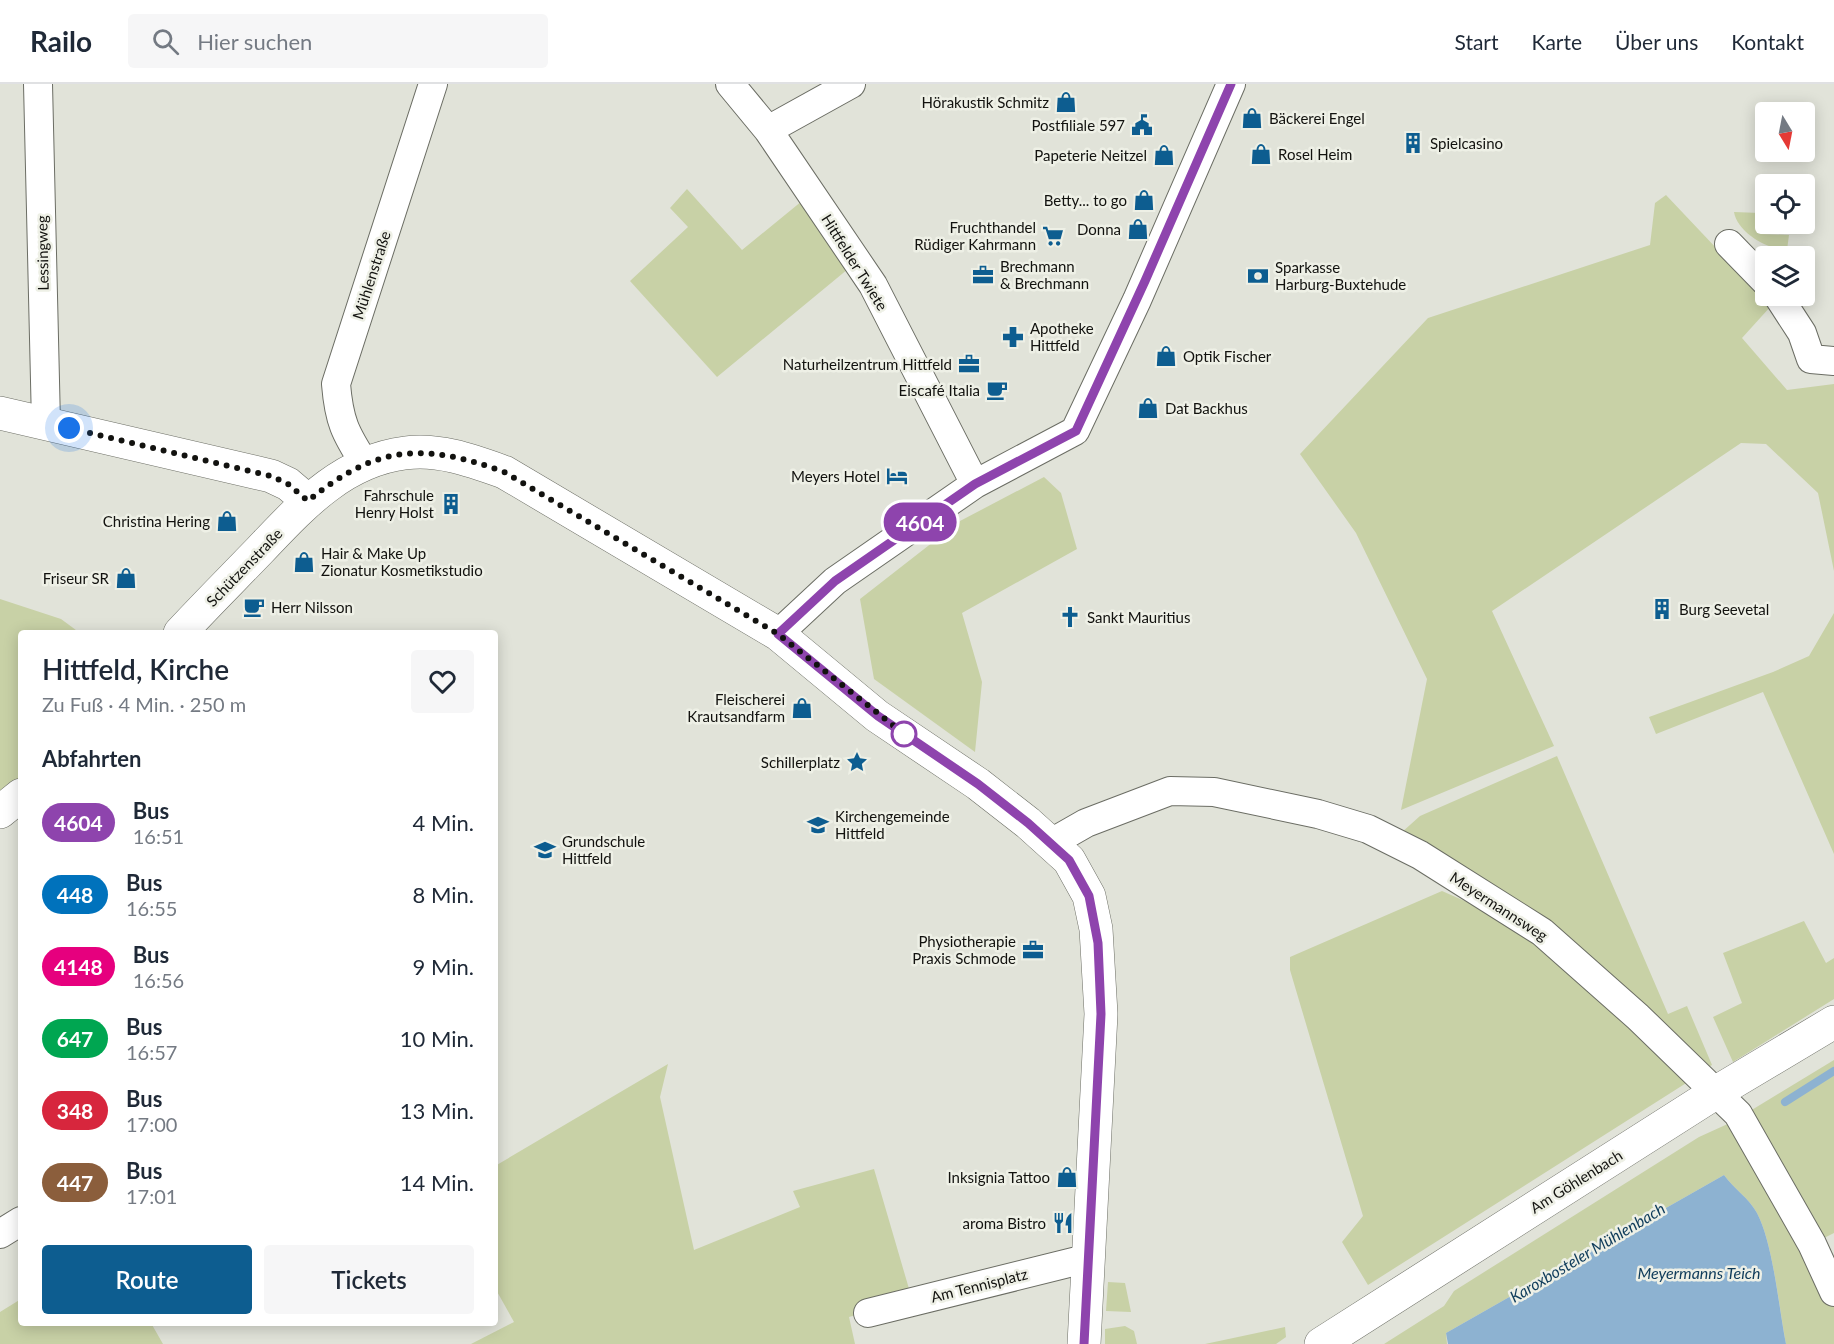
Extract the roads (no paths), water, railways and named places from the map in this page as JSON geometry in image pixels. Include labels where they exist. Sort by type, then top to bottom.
[{"type":"street","name":"Lessingweg","points":[[38,84],[46,423]]},
{"type":"street","name":"Mühlenstraße","points":[[364,464],[346,434],[338,413],[336,384],[433,84]]},
{"type":"street","name":"Hittfelder Twiete","points":[[730,84],[768,130],[873,285],[975,484]]},
{"type":"street","points":[[768,130],[851,84]]},
{"type":"street","points":[[778,634],[835,581],[975,484],[1076,431],[1142,290],[1231,84]]},
{"type":"street","points":[[1729,244],[1755,271]]},
{"type":"street","points":[[1784,306],[1802,333],[1810,358],[1834,361]]},
{"type":"street","points":[[0,413],[271,476],[288,484],[308,501]]},
{"type":"street","name":"Schützenstraße","points":[[183,630],[308,501],[334,479],[364,464],[407,452],[440,454],[473,461],[504,472],[778,634],[878,716],[978,784],[1069,860],[1089,896],[1098,943],[1101,1014],[1084,1344]]},
{"type":"street","name":"Meyermannsweg","points":[[1051,843],[1086,823],[1170,791],[1181,790],[1233,796],[1318,814],[1368,829],[1419,855],[1542,932],[1638,1017],[1738,1114],[1812,1244],[1834,1293]]},
{"type":"street","points":[[0,812],[18,797]]},
{"type":"street","name":"Am Göhlenbach","points":[[1321,1344],[1715,1093],[1834,1022]]},
{"type":"street","points":[[0,1234],[18,1223]]},
{"type":"street","name":"Am Tennisplatz","points":[[868,1313],[1089,1258]]},
{"type":"water","name":"Meyermanns Teich","points":[[1724,1175],[1754,1208],[1763,1226],[1786,1344],[1448,1344],[1446,1333]]},
{"type":"waterway","name":"Karoxbosteler Mühlenbach","points":[[1785,1102],[1834,1071]]},
{"type":"place","name":"Hörakustik Schmitz","points":[[1066,102]]},
{"type":"place","name":"Bäckerei Engel","points":[[1252,118]]},
{"type":"place","name":"Postfiliale 597","points":[[1142,125]]},
{"type":"place","name":"Spielcasino","points":[[1413,143]]},
{"type":"place","name":"Rosel Heim","points":[[1261,154]]},
{"type":"place","name":"Papeterie Neitzel","points":[[1164,155]]},
{"type":"place","name":"Betty... to go","points":[[1144,200]]},
{"type":"place","name":"Donna","points":[[1138,229]]},
{"type":"place","name":"Fruchthandel Rüdiger Kahrmann","points":[[1053,236]]},
{"type":"place","name":"Brechmann & Brechmann","points":[[983,275]]},
{"type":"place","name":"Sparkasse Harburg-Buxtehude","points":[[1258,276]]},
{"type":"place","name":"Apotheke Hittfeld","points":[[1013,337]]},
{"type":"place","name":"Optik Fischer","points":[[1166,356]]},
{"type":"place","name":"Naturheilzentrum Hittfeld","points":[[969,364]]},
{"type":"place","name":"Eiscafé Italia","points":[[997,390]]},
{"type":"place","name":"Dat Backhus","points":[[1148,408]]},
{"type":"place","name":"Meyers Hotel","points":[[897,476]]},
{"type":"place","name":"Fahrschule Henry Holst","points":[[451,504]]},
{"type":"place","name":"Christina Hering","points":[[227,521]]},
{"type":"place","name":"Hair & Make Up Zionatur Kosmetikstudio","points":[[304,562]]},
{"type":"place","name":"Friseur SR","points":[[126,578]]},
{"type":"place","name":"Herr Nilsson","points":[[254,607]]},
{"type":"place","name":"Burg Seevetal","points":[[1662,609]]},
{"type":"place","name":"Sankt Mauritius","points":[[1070,617]]},
{"type":"place","name":"Fleischerei Krautsandfarm","points":[[802,708]]},
{"type":"place","name":"Schillerplatz","points":[[857,762]]},
{"type":"place","name":"Kirchengemeinde Hittfeld","points":[[818,825]]},
{"type":"place","name":"Grundschule Hittfeld","points":[[545,850]]},
{"type":"place","name":"Physiotherapie Praxis Schmode","points":[[1033,950]]},
{"type":"place","name":"Inksignia Tattoo","points":[[1067,1177]]},
{"type":"place","name":"aroma Bistro","points":[[1063,1223]]}]
